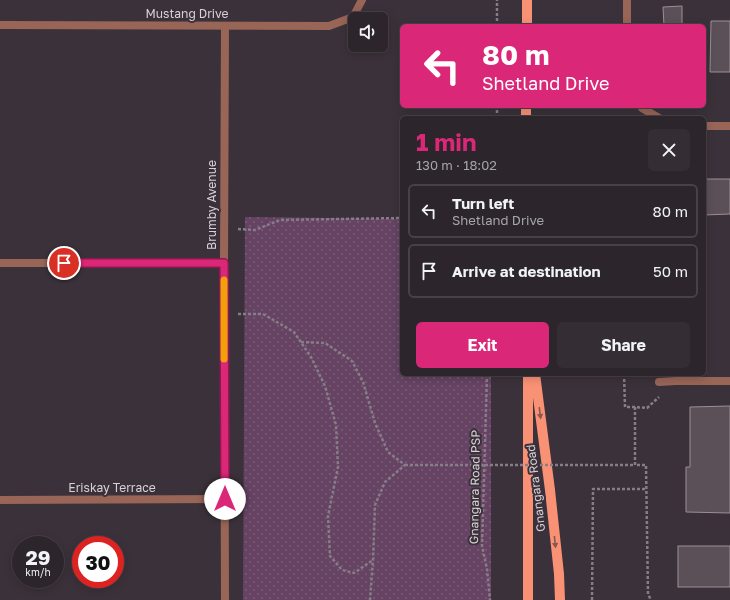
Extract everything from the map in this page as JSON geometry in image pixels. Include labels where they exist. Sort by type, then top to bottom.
[{"type":"main road","points":[[526,0],[526,24]]},
{"type":"main road","name":"Gnangara Road","points":[[528,376],[528,600]]},
{"type":"main road","name":"Gnangara Road","points":[[535,376],[550,490],[559,574],[560,600]]},
{"type":"street","name":"Mustang Drive","points":[[0,26],[329,26],[354,17],[362,0]]},
{"type":"street","points":[[627,0],[627,24]]},
{"type":"street","name":"Brumby Avenue","points":[[225,26],[225,600]]},
{"type":"street","points":[[642,108],[656,116]]},
{"type":"street","points":[[706,126],[730,126]]},
{"type":"street","points":[[0,263],[224,263]]},
{"type":"street","points":[[659,382],[730,381]]},
{"type":"street","name":"Eriskay Terrace","points":[[0,500],[225,499]]},
{"type":"path","points":[[497,24],[498,0]]},
{"type":"path","points":[[224,229],[255,230],[280,220],[400,218]]},
{"type":"path","points":[[224,314],[263,314],[294,332],[311,357],[325,386],[336,425],[338,467],[328,516],[330,556],[342,570],[354,573],[373,560]]},
{"type":"path","points":[[301,342],[325,344],[352,361],[363,382],[375,423],[388,452],[405,465],[646,465],[648,594],[651,600]]},
{"type":"path","name":"Gnangara Road PSP","points":[[487,376],[482,546],[487,569],[490,600]]},
{"type":"path","points":[[624,376],[625,407],[647,408],[676,381]]},
{"type":"path","points":[[635,407],[635,465]]},
{"type":"path","points":[[370,600],[375,505],[386,482],[405,465]]},
{"type":"path","points":[[592,600],[593,490],[646,489]]},
{"type":"shaded area","points":[[245,217],[400,219],[400,376],[491,376],[491,600],[243,600]]},
{"type":"building","points":[[682,6],[682,24],[664,24],[663,7]]},
{"type":"building","points":[[711,21],[730,21],[730,72],[710,72]]},
{"type":"building","points":[[706,179],[730,179],[730,214],[706,215]]},
{"type":"building","points":[[730,406],[730,513],[686,512],[686,467],[690,467],[690,407]]},
{"type":"building","points":[[678,546],[730,546],[730,587],[678,587]]},
{"type":"slow traffic","points":[[224,280],[224,359]]},
{"type":"route","points":[[64,263],[224,263],[225,499]]}]
